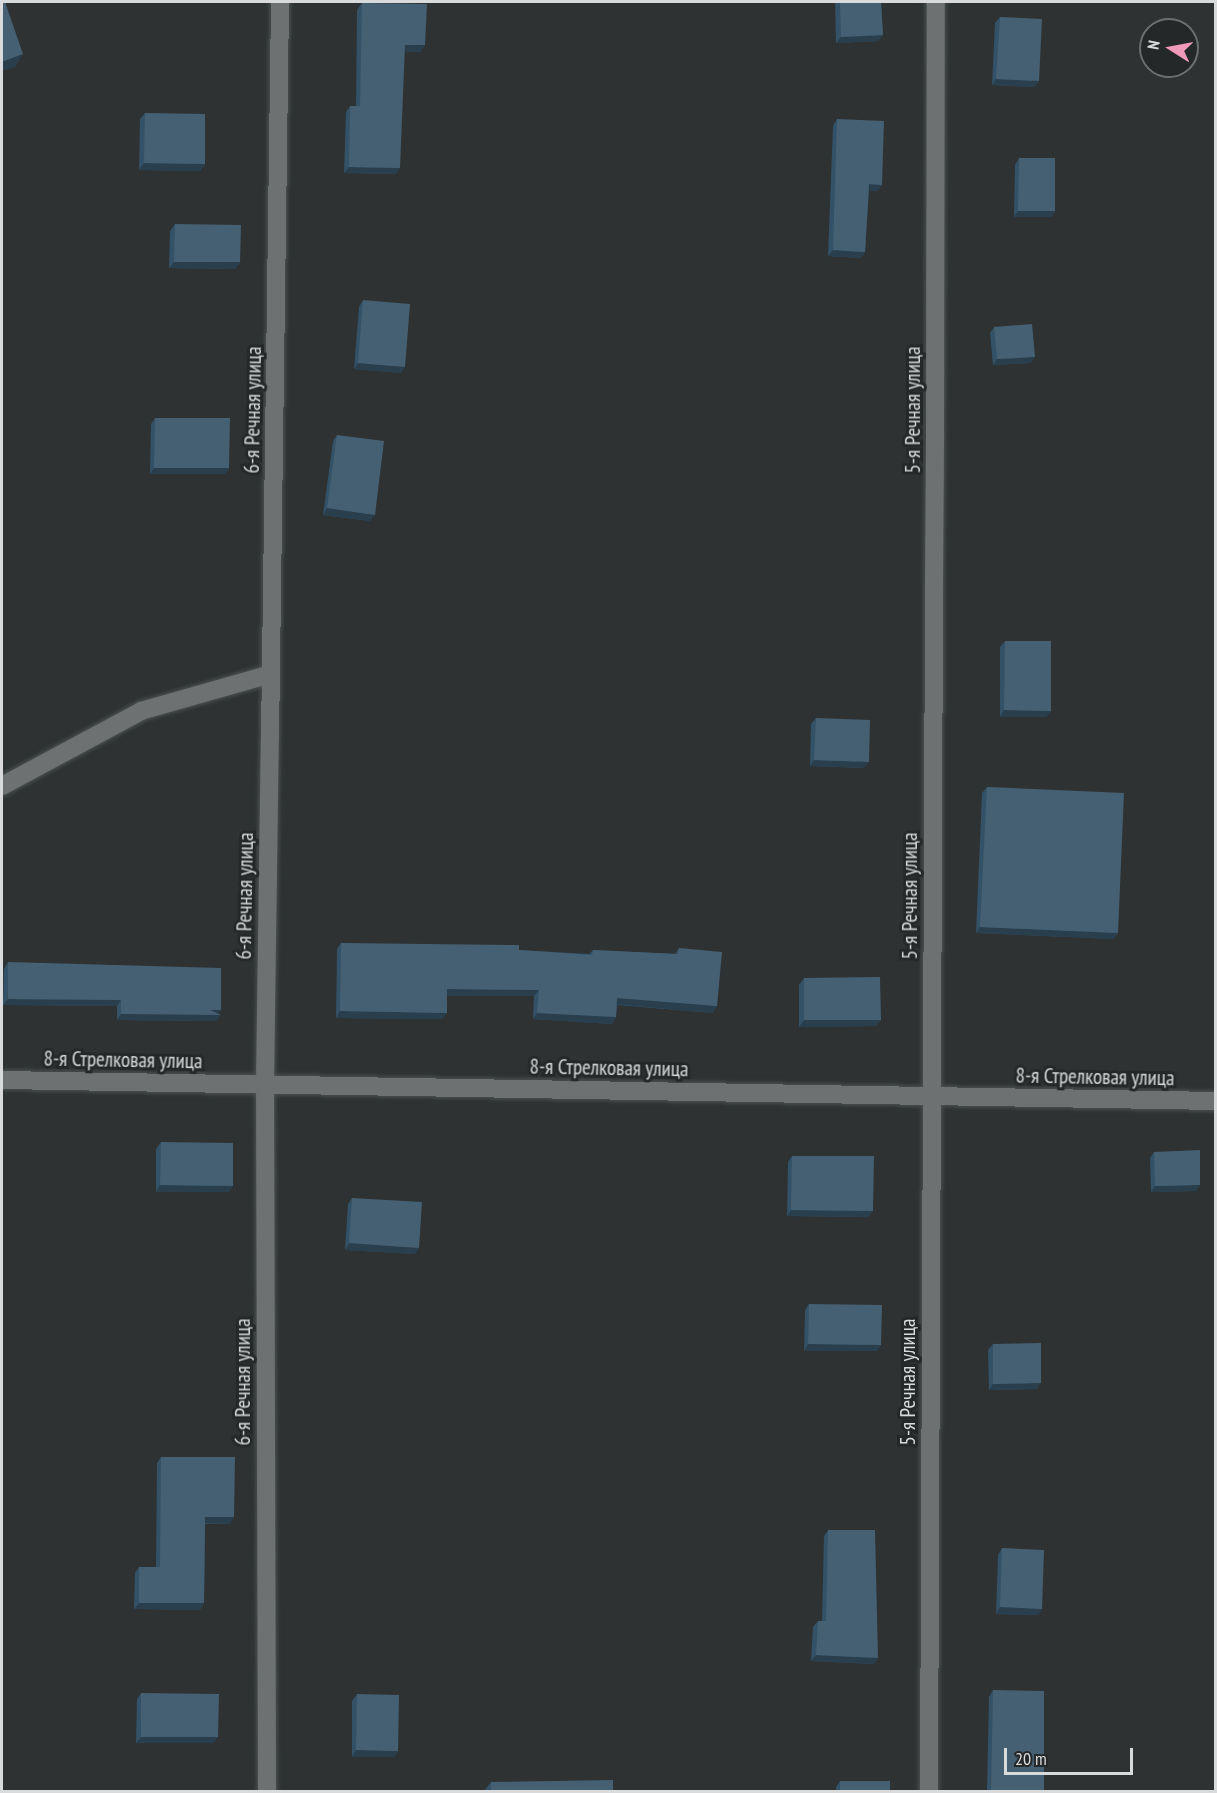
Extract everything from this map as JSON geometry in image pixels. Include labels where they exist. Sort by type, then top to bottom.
[{"type":"street","name":"6-я Речная улица","points":[[267,1791],[265,1084],[280,2]]},
{"type":"street","name":"5-я Речная улица","points":[[929,1791],[936,2]]},
{"type":"street","points":[[2,786],[141,711],[271,681]]},
{"type":"street","name":"8-я Стрелковая улица","points":[[2,1080],[1215,1101]]},
{"type":"building","points":[[5,2],[23,54],[2,62],[2,3]]},
{"type":"building","points":[[840,2],[881,2],[883,35],[841,37]]},
{"type":"building","points":[[362,3],[427,4],[425,45],[405,45],[400,168],[349,167],[350,106],[360,106]]},
{"type":"building","points":[[1000,17],[1042,19],[1039,81],[996,79]]},
{"type":"building","points":[[145,113],[205,114],[205,164],[144,163]]},
{"type":"building","points":[[837,119],[884,121],[882,185],[869,184],[865,252],[833,250]]},
{"type":"building","points":[[1019,158],[1055,158],[1055,211],[1018,211]]},
{"type":"building","points":[[175,224],[241,225],[240,262],[174,262]]},
{"type":"building","points":[[363,300],[410,304],[405,367],[358,363]]},
{"type":"building","points":[[1032,324],[1035,357],[997,359],[994,327]]},
{"type":"building","points":[[155,418],[230,418],[229,468],[154,468]]},
{"type":"building","points":[[337,435],[384,441],[375,515],[327,508]]},
{"type":"building","points":[[1005,641],[1051,641],[1051,711],[1004,710]]},
{"type":"building","points":[[816,718],[870,720],[869,762],[814,760]]},
{"type":"building","points":[[987,787],[1124,793],[1118,933],[980,927]]},
{"type":"building","points":[[341,943],[519,945],[519,950],[592,955],[593,950],[678,954],[679,948],[722,952],[717,1006],[617,998],[616,1017],[537,1013],[539,990],[447,989],[447,1013],[340,1011]]},
{"type":"building","points":[[8,962],[221,968],[221,1010],[210,1010],[221,1015],[121,1014],[121,1000],[8,999]]},
{"type":"building","points":[[880,977],[881,1020],[804,1020],[804,978]]},
{"type":"building","points":[[161,1142],[233,1143],[233,1186],[160,1185]]},
{"type":"building","points":[[1200,1150],[1200,1185],[1155,1186],[1154,1152]]},
{"type":"building","points":[[792,1156],[874,1156],[873,1211],[791,1210]]},
{"type":"building","points":[[352,1198],[422,1202],[419,1248],[349,1243]]},
{"type":"building","points":[[809,1304],[882,1305],[881,1345],[808,1344]]},
{"type":"building","points":[[1041,1343],[1041,1383],[993,1384],[993,1344]]},
{"type":"building","points":[[161,1457],[235,1457],[234,1517],[205,1517],[204,1603],[139,1603],[139,1567],[160,1567]]},
{"type":"building","points":[[828,1530],[875,1530],[878,1658],[816,1655],[818,1621],[826,1621]]},
{"type":"building","points":[[1002,1548],[1044,1550],[1042,1609],[1000,1607]]},
{"type":"building","points":[[993,1690],[1044,1691],[1044,1791],[991,1791]]},
{"type":"building","points":[[141,1693],[219,1694],[218,1737],[141,1737]]},
{"type":"building","points":[[357,1694],[399,1695],[398,1751],[356,1750]]},
{"type":"building","points":[[613,1780],[613,1791],[491,1791],[491,1782]]},
{"type":"building","points":[[840,1781],[890,1781],[890,1791],[840,1791]]}]
